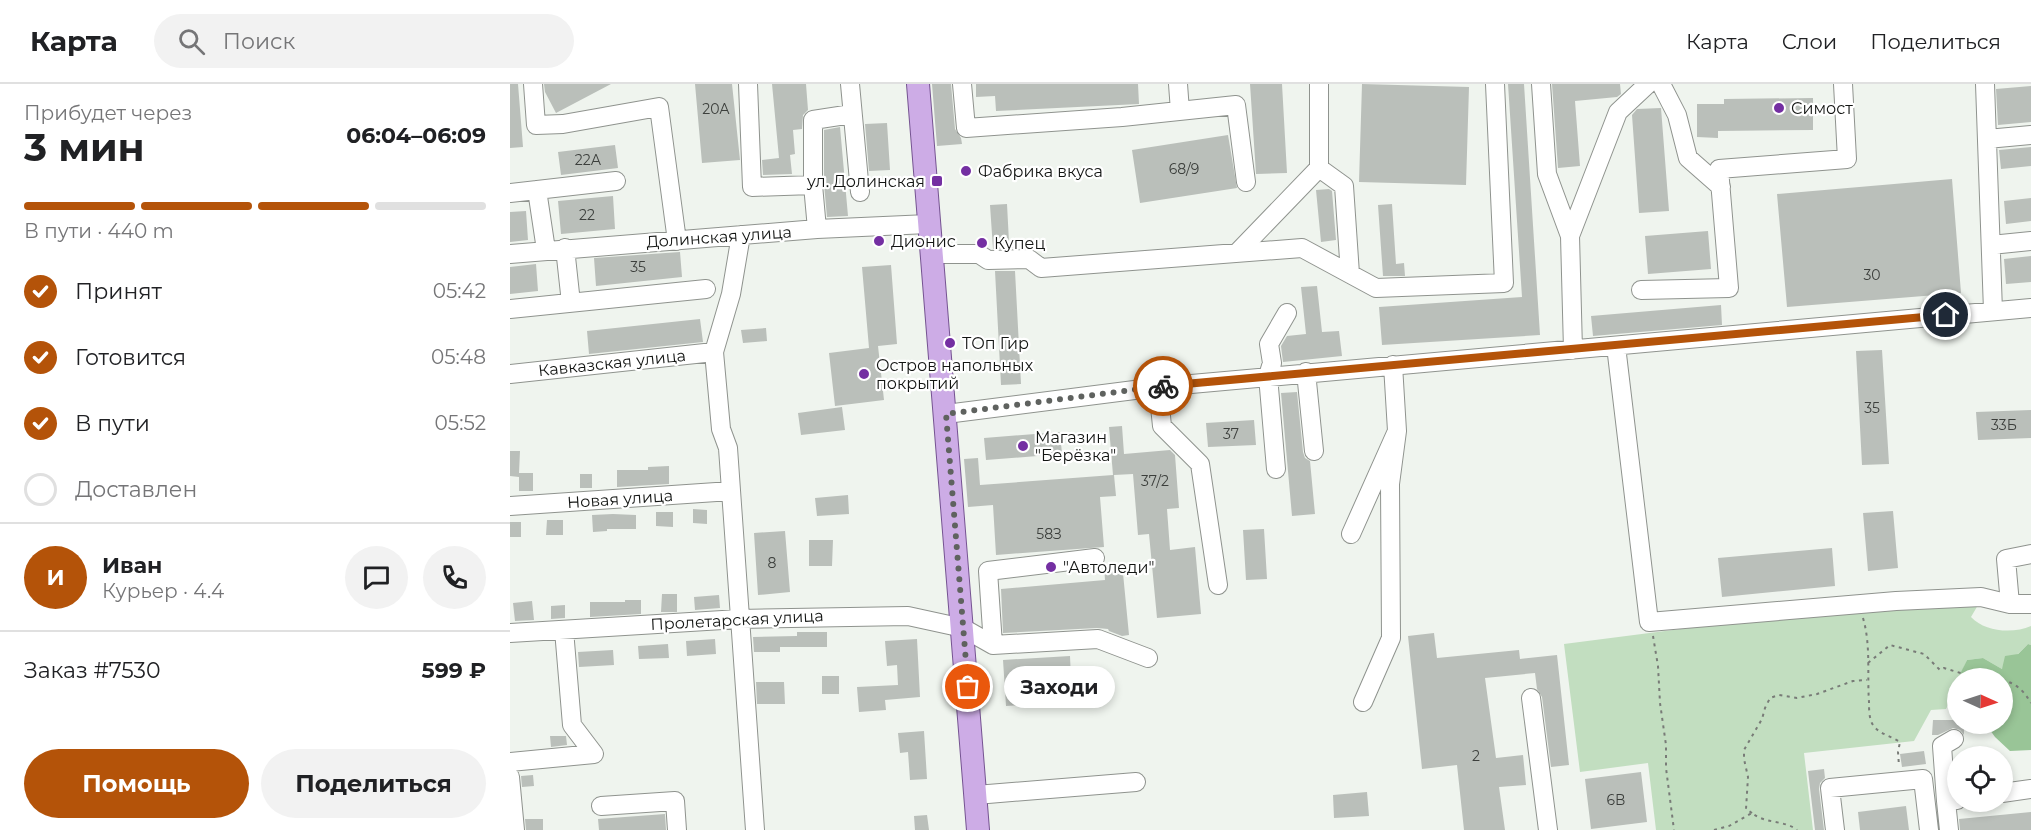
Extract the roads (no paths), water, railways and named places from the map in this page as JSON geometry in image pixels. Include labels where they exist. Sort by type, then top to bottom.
[{"type":"main road","points":[[918,84],[978,830]]},
{"type":"street","points":[[533,84],[536,125],[563,124],[659,107],[677,241]]},
{"type":"street","points":[[748,84],[752,187],[813,185]]},
{"type":"street","points":[[849,84],[860,192]]},
{"type":"street","points":[[962,84],[966,128],[1122,117],[1236,105],[1246,182]]},
{"type":"street","points":[[1178,84],[1180,111]]},
{"type":"street","points":[[1237,253],[1319,168],[1319,84]]},
{"type":"street","points":[[932,254],[979,254],[988,260],[1029,259],[1041,268],[1302,248],[1376,288],[1504,283],[1495,84]]},
{"type":"street","points":[[1541,84],[1547,174],[1570,236],[1574,350]]},
{"type":"street","points":[[1570,236],[1618,112],[1648,84]]},
{"type":"street","points":[[1661,84],[1677,114],[1688,158],[1721,187]]},
{"type":"street","points":[[1641,290],[1729,288],[1719,169],[1848,159],[1843,84]]},
{"type":"street","points":[[1985,84],[1993,311]]},
{"type":"street","points":[[817,230],[813,185],[813,120],[852,114]]},
{"type":"street","points":[[1987,139],[2031,135]]},
{"type":"street","points":[[1319,168],[1344,186],[1350,274]]},
{"type":"street","points":[[510,193],[616,181]]},
{"type":"street","points":[[537,190],[546,250]]},
{"type":"street","name":"Долинская улица","points":[[510,254],[741,235],[928,224]]},
{"type":"street","points":[[741,235],[731,294],[714,352],[721,429],[728,448],[755,830]]},
{"type":"street","points":[[1991,244],[2031,241]]},
{"type":"street","points":[[565,248],[571,303]]},
{"type":"street","points":[[510,309],[706,289]]},
{"type":"street","points":[[946,414],[1158,387],[1306,372],[2031,308]]},
{"type":"street","points":[[1276,469],[1268,376],[1272,363],[1269,344],[1287,313]]},
{"type":"street","points":[[1616,345],[1649,622],[1858,604],[1981,597],[2010,604],[2031,604]]},
{"type":"street","name":"Кавказская улица","points":[[510,374],[714,352]]},
{"type":"street","points":[[1363,702],[1391,638],[1390,484],[1397,430],[1393,365]]},
{"type":"street","points":[[1306,372],[1314,451]]},
{"type":"street","points":[[1158,387],[1162,426],[1200,464],[1218,585]]},
{"type":"street","points":[[1351,534],[1397,430]]},
{"type":"street","name":"Новая улица","points":[[510,506],[731,491]]},
{"type":"street","points":[[2010,604],[2006,559],[2031,554]]},
{"type":"street","points":[[1095,558],[988,571],[993,645],[1098,639],[1148,658]]},
{"type":"street","name":"Пролетарская улица","points":[[510,633],[739,619],[908,616],[963,628],[993,645]]},
{"type":"street","points":[[510,762],[594,754],[572,725],[564,630]]},
{"type":"street","points":[[1531,698],[1548,830]]},
{"type":"street","points":[[1947,773],[1942,746],[1954,739]]},
{"type":"street","points":[[510,777],[515,830]]},
{"type":"street","points":[[1835,830],[1830,788],[1923,779],[1929,830]]},
{"type":"street","points":[[976,795],[1136,782]]},
{"type":"street","points":[[2013,791],[2031,789]]},
{"type":"street","points":[[601,806],[675,801],[677,830]]},
{"type":"street","points":[[1949,830],[1951,812]]},
{"type":"place","name":"Симост","points":[[1779,108]]},
{"type":"place","name":"Фабрика вкуса","points":[[966,171]]},
{"type":"place","name":"ул. Долинская","points":[[937,181]]},
{"type":"place","name":"Дионис","points":[[879,241]]},
{"type":"place","name":"Купец","points":[[982,243]]},
{"type":"place","name":"ТОп Гир","points":[[950,343]]},
{"type":"place","name":"Остров напольных покрытий","points":[[864,374]]},
{"type":"place","name":"Магазин \"Берёзка\"","points":[[1023,446]]},
{"type":"place","name":"\"Автоледи\"","points":[[1051,567]]},
{"type":"place","name":"Заходи","points":[[968,687]]}]
